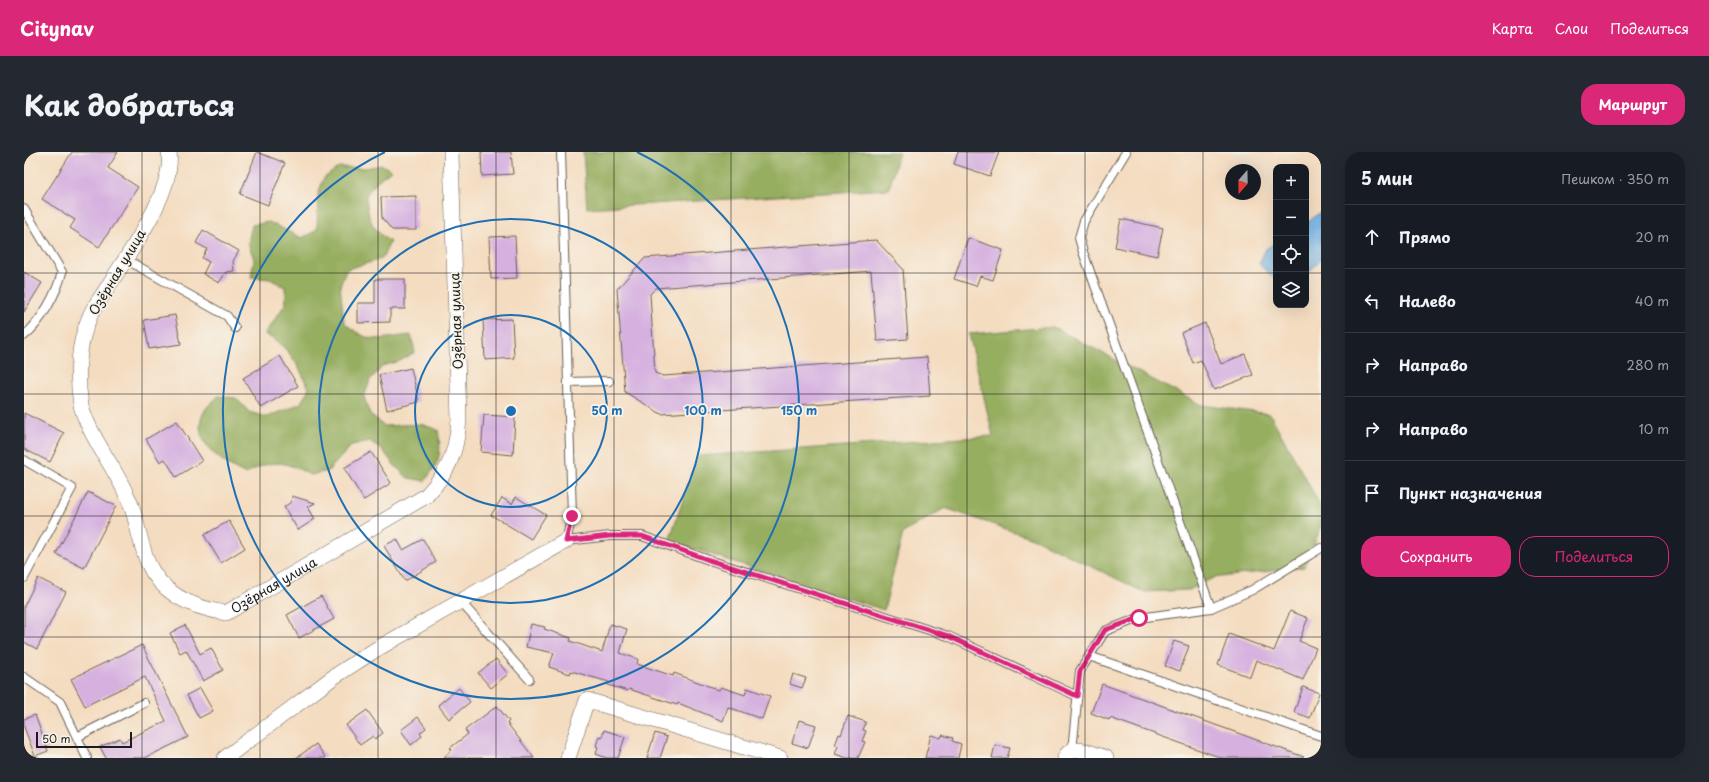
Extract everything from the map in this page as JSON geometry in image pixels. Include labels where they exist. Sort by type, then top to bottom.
[{"type":"street","name":"Озёрная улица","points":[[169,152],[168,177],[159,202],[90,315],[81,341],[79,371],[81,406],[92,432],[129,500],[139,527],[148,563],[159,582],[179,598],[203,609],[226,613],[426,496],[441,479],[451,460],[457,438],[459,420],[451,152]]},
{"type":"street","points":[[225,758],[335,676],[375,650],[566,541]]},
{"type":"street","points":[[568,758],[587,700],[756,754],[780,758]]},
{"type":"street","points":[[1069,754],[1080,749],[1106,758]]},
{"type":"lane","points":[[561,152],[572,516],[566,541],[610,536],[642,536],[709,560],[948,636],[1077,696]]},
{"type":"lane","points":[[1126,152],[1084,221],[1079,238],[1082,252],[1211,608]]},
{"type":"lane","points":[[24,209],[62,272],[58,287],[32,330],[24,336]]},
{"type":"lane","points":[[125,259],[227,316],[235,328]]},
{"type":"lane","points":[[568,382],[609,381]]},
{"type":"lane","points":[[24,460],[72,488],[24,578]]},
{"type":"lane","points":[[1069,754],[1080,671],[1105,630],[1139,618],[1211,608],[1252,590],[1321,548]]},
{"type":"lane","points":[[460,601],[529,679]]},
{"type":"lane","points":[[1089,656],[1321,736]]},
{"type":"lane","points":[[24,677],[60,702],[87,758]]},
{"type":"lane","points":[[77,737],[144,703]]},
{"type":"green space","points":[[583,152],[899,152],[889,189],[587,208]]},
{"type":"green space","points":[[382,165],[391,170],[377,181],[366,195],[371,222],[378,232],[390,242],[382,259],[347,269],[340,285],[344,322],[361,335],[375,339],[411,335],[415,352],[400,361],[383,366],[370,380],[364,397],[370,414],[384,426],[421,424],[438,430],[440,452],[437,462],[425,481],[408,478],[395,466],[384,452],[370,441],[352,445],[328,471],[310,475],[293,466],[278,463],[263,466],[246,474],[227,464],[218,457],[204,441],[200,431],[201,421],[206,408],[218,396],[236,398],[249,412],[267,417],[301,403],[309,388],[292,357],[281,345],[265,334],[286,303],[285,287],[270,279],[251,277],[254,259],[248,243],[252,225],[269,222],[302,238],[317,230],[318,194],[324,178],[339,167],[365,168]]},
{"type":"green space","points":[[1053,327],[1201,405],[1270,414],[1321,507],[1321,528],[1304,567],[1213,578],[1189,590],[1144,592],[1035,539],[945,508],[903,533],[884,610],[669,541],[698,456],[993,436],[969,334]]},
{"type":"water","points":[[1321,211],[1321,259],[1309,272],[1309,236],[1309,221]]},
{"type":"water","points":[[1273,245],[1273,278],[1259,264],[1266,249]]},
{"type":"building","points":[[72,152],[118,152],[108,168],[138,187],[99,247],[70,228],[75,220],[42,199]]},
{"type":"building","points":[[257,152],[285,163],[268,205],[240,194]]},
{"type":"building","points":[[481,152],[511,152],[513,174],[482,176]]},
{"type":"building","points":[[958,152],[999,152],[990,176],[954,164]]},
{"type":"building","points":[[416,196],[416,230],[392,230],[382,218],[381,197]]},
{"type":"building","points":[[1121,219],[1163,228],[1157,256],[1115,247]]},
{"type":"building","points":[[203,230],[239,251],[233,261],[234,271],[226,272],[219,283],[203,274],[209,262],[202,258],[207,249],[196,243]]},
{"type":"building","points":[[515,236],[517,278],[491,279],[489,237]]},
{"type":"building","points":[[968,238],[1003,250],[993,280],[980,276],[976,286],[954,279]]},
{"type":"building","points":[[876,240],[903,269],[908,339],[877,341],[871,271],[656,288],[650,294],[655,373],[663,376],[927,357],[930,396],[661,414],[625,392],[617,289],[645,258]]},
{"type":"building","points":[[24,272],[42,283],[24,312]]},
{"type":"building","points":[[375,279],[405,279],[405,309],[390,309],[390,322],[358,323],[358,303],[375,303]]},
{"type":"building","points":[[175,315],[181,344],[149,349],[144,320]]},
{"type":"building","points":[[512,319],[514,358],[485,360],[483,320]]},
{"type":"building","points":[[1205,323],[1221,364],[1245,354],[1253,375],[1214,390],[1201,360],[1193,363],[1181,333]]},
{"type":"building","points":[[280,356],[298,386],[261,408],[243,378]]},
{"type":"building","points":[[411,368],[419,402],[387,410],[379,375]]},
{"type":"building","points":[[24,413],[64,433],[50,462],[24,449]]},
{"type":"building","points":[[484,415],[515,417],[513,455],[481,452]]},
{"type":"building","points":[[177,421],[202,461],[176,477],[165,459],[160,462],[146,439]]},
{"type":"building","points":[[371,452],[391,483],[364,500],[344,468]]},
{"type":"building","points":[[88,492],[116,506],[84,568],[56,554]]},
{"type":"building","points":[[292,496],[315,503],[308,507],[315,519],[298,530],[284,507],[291,502]]},
{"type":"building","points":[[516,497],[546,515],[531,539],[491,515],[502,498],[512,504]]},
{"type":"building","points":[[229,521],[245,548],[221,563],[204,535]]},
{"type":"building","points":[[397,539],[403,550],[423,539],[436,562],[405,581],[384,546]]},
{"type":"building","points":[[38,578],[66,592],[37,649],[24,642],[24,606]]},
{"type":"building","points":[[321,596],[334,619],[299,638],[287,615]]},
{"type":"building","points":[[1290,611],[1308,618],[1299,641],[1316,648],[1303,680],[1256,660],[1250,677],[1218,665],[1229,634],[1274,651]]},
{"type":"building","points":[[531,624],[545,627],[544,629],[571,638],[570,641],[602,652],[610,624],[627,629],[620,653],[638,659],[637,664],[673,676],[674,673],[719,690],[721,687],[745,695],[747,688],[770,696],[762,719],[728,707],[723,721],[678,703],[677,705],[629,689],[628,691],[608,685],[609,682],[571,671],[570,674],[549,667],[554,653],[526,647]]},
{"type":"building","points":[[185,625],[200,654],[211,648],[223,670],[203,681],[186,650],[180,653],[170,633]]},
{"type":"building","points":[[1174,641],[1189,646],[1180,671],[1165,666]]},
{"type":"building","points":[[142,645],[188,737],[145,758],[106,758],[100,747],[120,738],[122,742],[166,721],[145,677],[85,706],[71,679]]},
{"type":"building","points":[[496,659],[508,674],[491,688],[478,673]]},
{"type":"building","points":[[793,674],[806,678],[802,688],[790,684]]},
{"type":"building","points":[[1102,684],[1304,757],[1222,758],[1110,718],[1109,720],[1091,713]]},
{"type":"building","points":[[1303,687],[1319,693],[1310,718],[1294,712]]},
{"type":"building","points":[[200,688],[213,711],[199,718],[187,695]]},
{"type":"building","points":[[459,688],[470,702],[449,719],[438,705]]},
{"type":"building","points":[[497,706],[509,721],[507,723],[534,758],[443,758],[452,750],[450,748],[468,734],[465,730]]},
{"type":"building","points":[[367,710],[383,733],[375,739],[373,736],[360,745],[346,725]]},
{"type":"building","points":[[35,715],[48,751],[35,756],[24,727],[24,719]]},
{"type":"building","points":[[848,716],[866,722],[863,730],[866,731],[862,741],[865,742],[858,758],[847,758],[835,754],[838,746],[835,745],[839,734],[841,735]]},
{"type":"building","points":[[418,717],[426,728],[420,733],[422,736],[411,745],[401,730]]},
{"type":"building","points":[[799,720],[816,725],[808,748],[792,743]]},
{"type":"building","points":[[604,730],[625,737],[618,758],[607,758],[596,754],[598,747],[596,746],[599,736],[602,737]]},
{"type":"building","points":[[655,733],[667,737],[660,758],[647,758]]},
{"type":"building","points":[[931,735],[941,738],[942,735],[953,738],[952,741],[961,744],[958,758],[925,758]]},
{"type":"building","points":[[316,744],[326,758],[296,758]]},
{"type":"building","points":[[995,745],[1010,748],[1007,758],[992,758]]},
{"type":"route","points":[[572,516],[566,541],[610,536],[642,536],[709,560],[948,636],[1077,696],[1080,671],[1105,630],[1139,618]]}]
